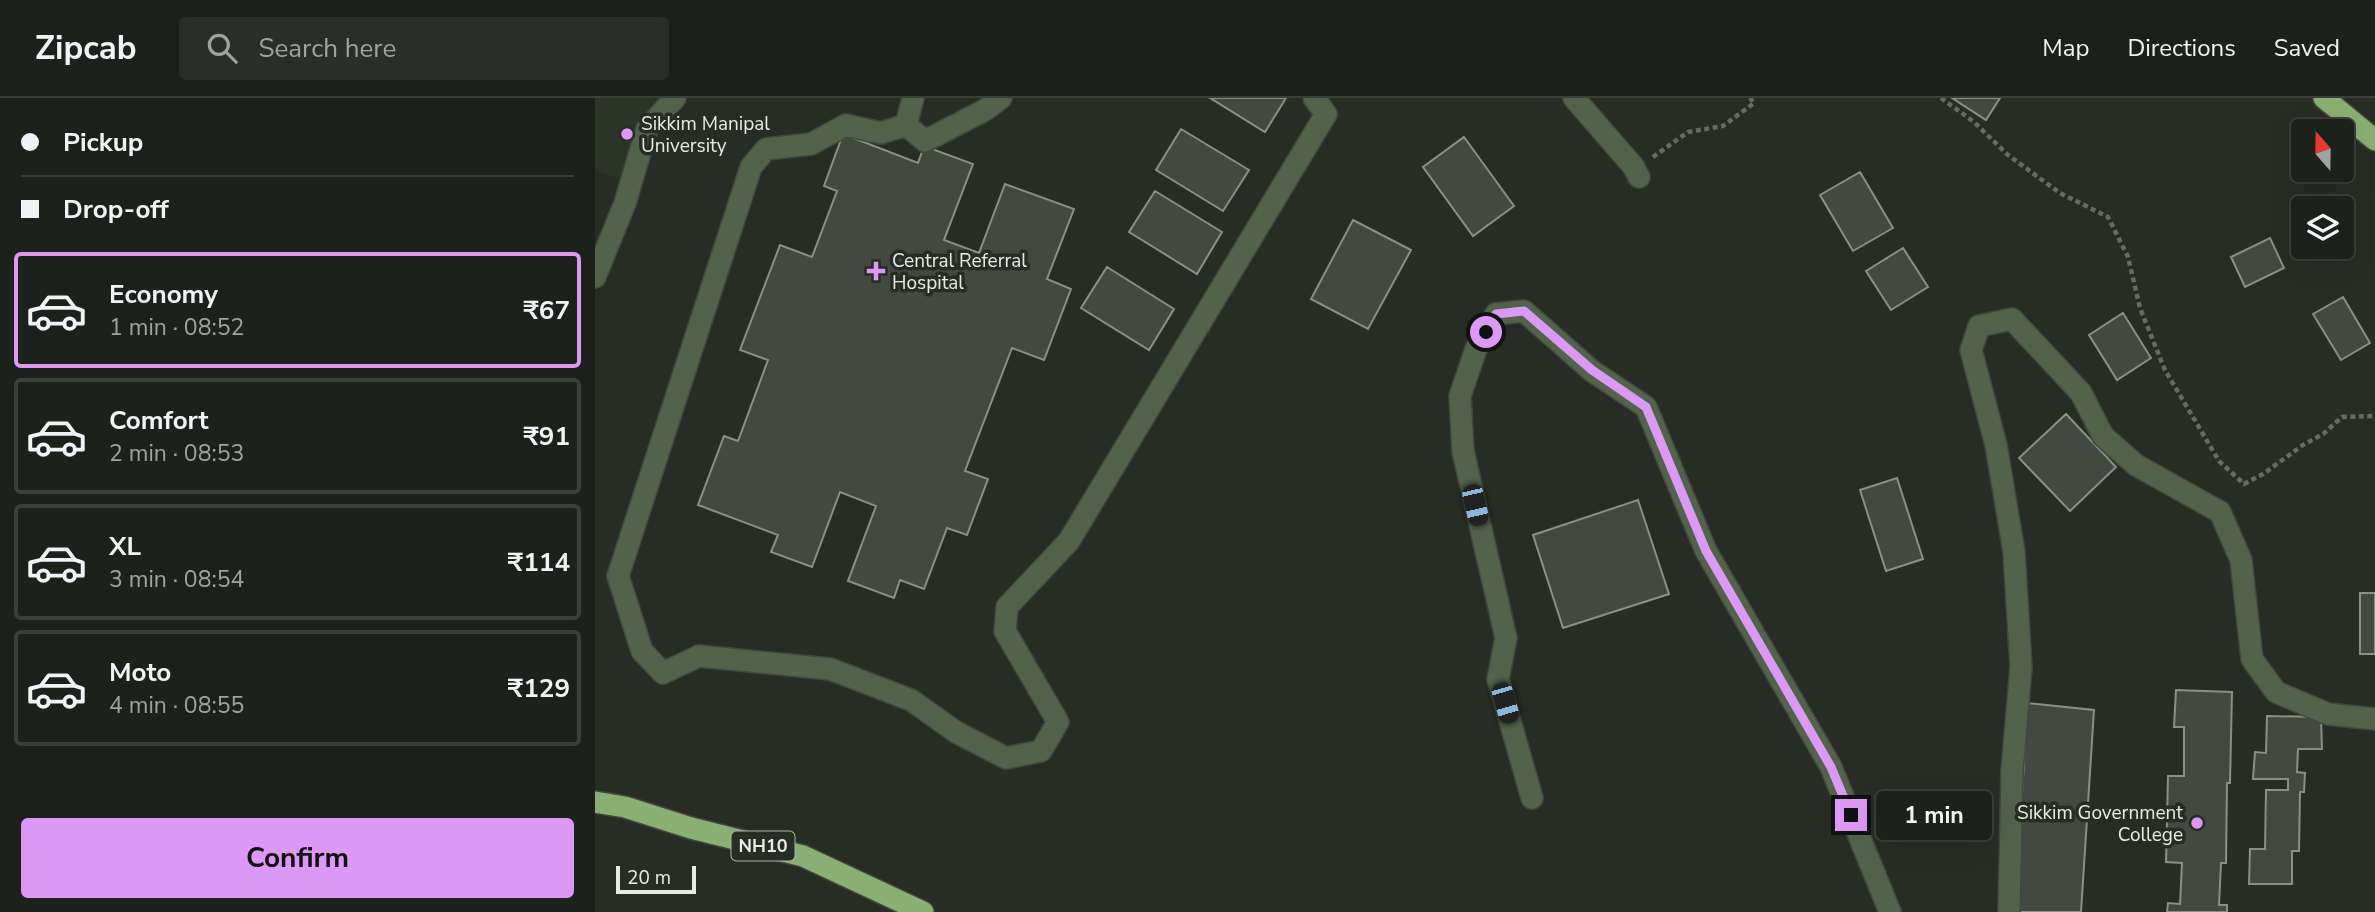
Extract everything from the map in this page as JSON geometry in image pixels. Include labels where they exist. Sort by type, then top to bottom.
[{"type":"highway","points":[[2324,98],[2375,140]]},
{"type":"highway","name":"NH10","points":[[595,802],[625,807],[691,828],[803,856],[923,912]]},
{"type":"street","points":[[595,277],[625,203],[647,129],[675,98]]},
{"type":"street","points":[[906,125],[913,98]]},
{"type":"street","points":[[906,125],[925,141],[985,110],[1001,98]]},
{"type":"street","points":[[906,125],[881,133],[846,125],[811,144],[767,149],[751,167],[618,576],[642,651],[663,673],[699,656],[830,669],[911,700],[955,732],[1006,758],[1041,751],[1058,722],[1005,631],[1007,607],[1069,541],[1326,114],[1314,98]]},
{"type":"street","points":[[1574,98],[1636,172]]},
{"type":"street","points":[[1532,798],[1498,679],[1506,638],[1463,451],[1460,396],[1476,349],[1496,314],[1524,311],[1592,370],[1646,407],[1706,551],[1831,767],[1890,912]]},
{"type":"street","points":[[2009,912],[2012,771],[2021,667],[2012,538],[1996,445],[1971,350],[1979,326],[2012,319],[2081,393],[2103,436],[2136,465],[2220,512],[2241,560],[2252,659],[2276,692],[2328,713],[2375,719]]},
{"type":"path","points":[[1636,172],[1688,132],[1723,126],[1753,103],[1750,98]]},
{"type":"path","points":[[1941,98],[1974,122],[2008,155],[2060,193],[2108,217],[2128,257],[2140,309],[2165,370],[2219,461],[2244,484],[2323,434],[2342,417],[2375,416]]},
{"type":"shaded area","name":"Sikkim Manipal University","points":[[595,98],[680,98],[631,183],[595,170]]},
{"type":"building","points":[[1210,98],[1286,98],[1265,132]]},
{"type":"building","points":[[1952,98],[2000,98],[1986,120]]},
{"type":"building","points":[[1181,129],[1249,170],[1223,211],[1156,170]]},
{"type":"building","points":[[843,134],[918,163],[924,146],[973,164],[944,240],[979,253],[1005,184],[1074,209],[1047,279],[1071,289],[1044,360],[1012,348],[965,471],[988,479],[967,535],[947,528],[924,589],[900,580],[894,598],[848,581],[876,506],[840,492],[812,567],[771,552],[778,535],[698,505],[724,436],[738,441],[768,360],[740,350],[780,245],[812,257],[837,191],[824,186]]},
{"type":"building","points":[[1464,137],[1514,206],[1473,236],[1423,167]]},
{"type":"building","points":[[1860,172],[1893,228],[1853,251],[1820,195]]},
{"type":"building","points":[[1155,191],[1222,232],[1197,274],[1129,232]]},
{"type":"building","points":[[1353,220],[1411,250],[1368,329],[1311,299]]},
{"type":"building","points":[[2270,238],[2284,268],[2245,287],[2231,257]]},
{"type":"building","points":[[1903,248],[1928,287],[1891,310],[1866,271]]},
{"type":"building","points":[[1107,267],[1174,309],[1149,350],[1081,308]]},
{"type":"building","points":[[2343,297],[2370,343],[2341,360],[2313,314]]},
{"type":"building","points":[[2123,313],[2151,358],[2117,380],[2089,335]]},
{"type":"building","points":[[2066,414],[2116,467],[2070,511],[2019,458]]},
{"type":"building","points":[[1897,478],[1923,559],[1886,571],[1860,490]]},
{"type":"building","points":[[1638,500],[1669,594],[1563,628],[1533,535]]},
{"type":"building","points":[[2360,593],[2375,593],[2375,654],[2360,654]]},
{"type":"building","name":"Sikkim Government College","points":[[2176,690],[2232,692],[2226,863],[2221,863],[2219,905],[2227,905],[2227,912],[2167,912],[2168,903],[2180,904],[2182,863],[2166,862],[2168,776],[2184,776],[2184,727],[2174,727]]},
{"type":"building","points":[[2027,703],[2094,710],[2081,912],[2016,912]]},
{"type":"building","points":[[2267,716],[2321,717],[2322,749],[2298,749],[2297,772],[2305,773],[2304,792],[2300,792],[2299,851],[2292,851],[2292,884],[2249,884],[2250,849],[2265,849],[2266,790],[2288,790],[2288,779],[2253,779],[2255,752],[2266,753]]},
{"type":"place","name":"Sikkim Manipal University","points":[[627,134]]},
{"type":"place","name":"Central Referral Hospital","points":[[876,271]]},
{"type":"place","name":"Sikkim Government College","points":[[2197,823]]},
{"type":"route","points":[[1486,332],[1496,314],[1524,311],[1592,370],[1646,407],[1706,551],[1831,767],[1851,815]]}]
